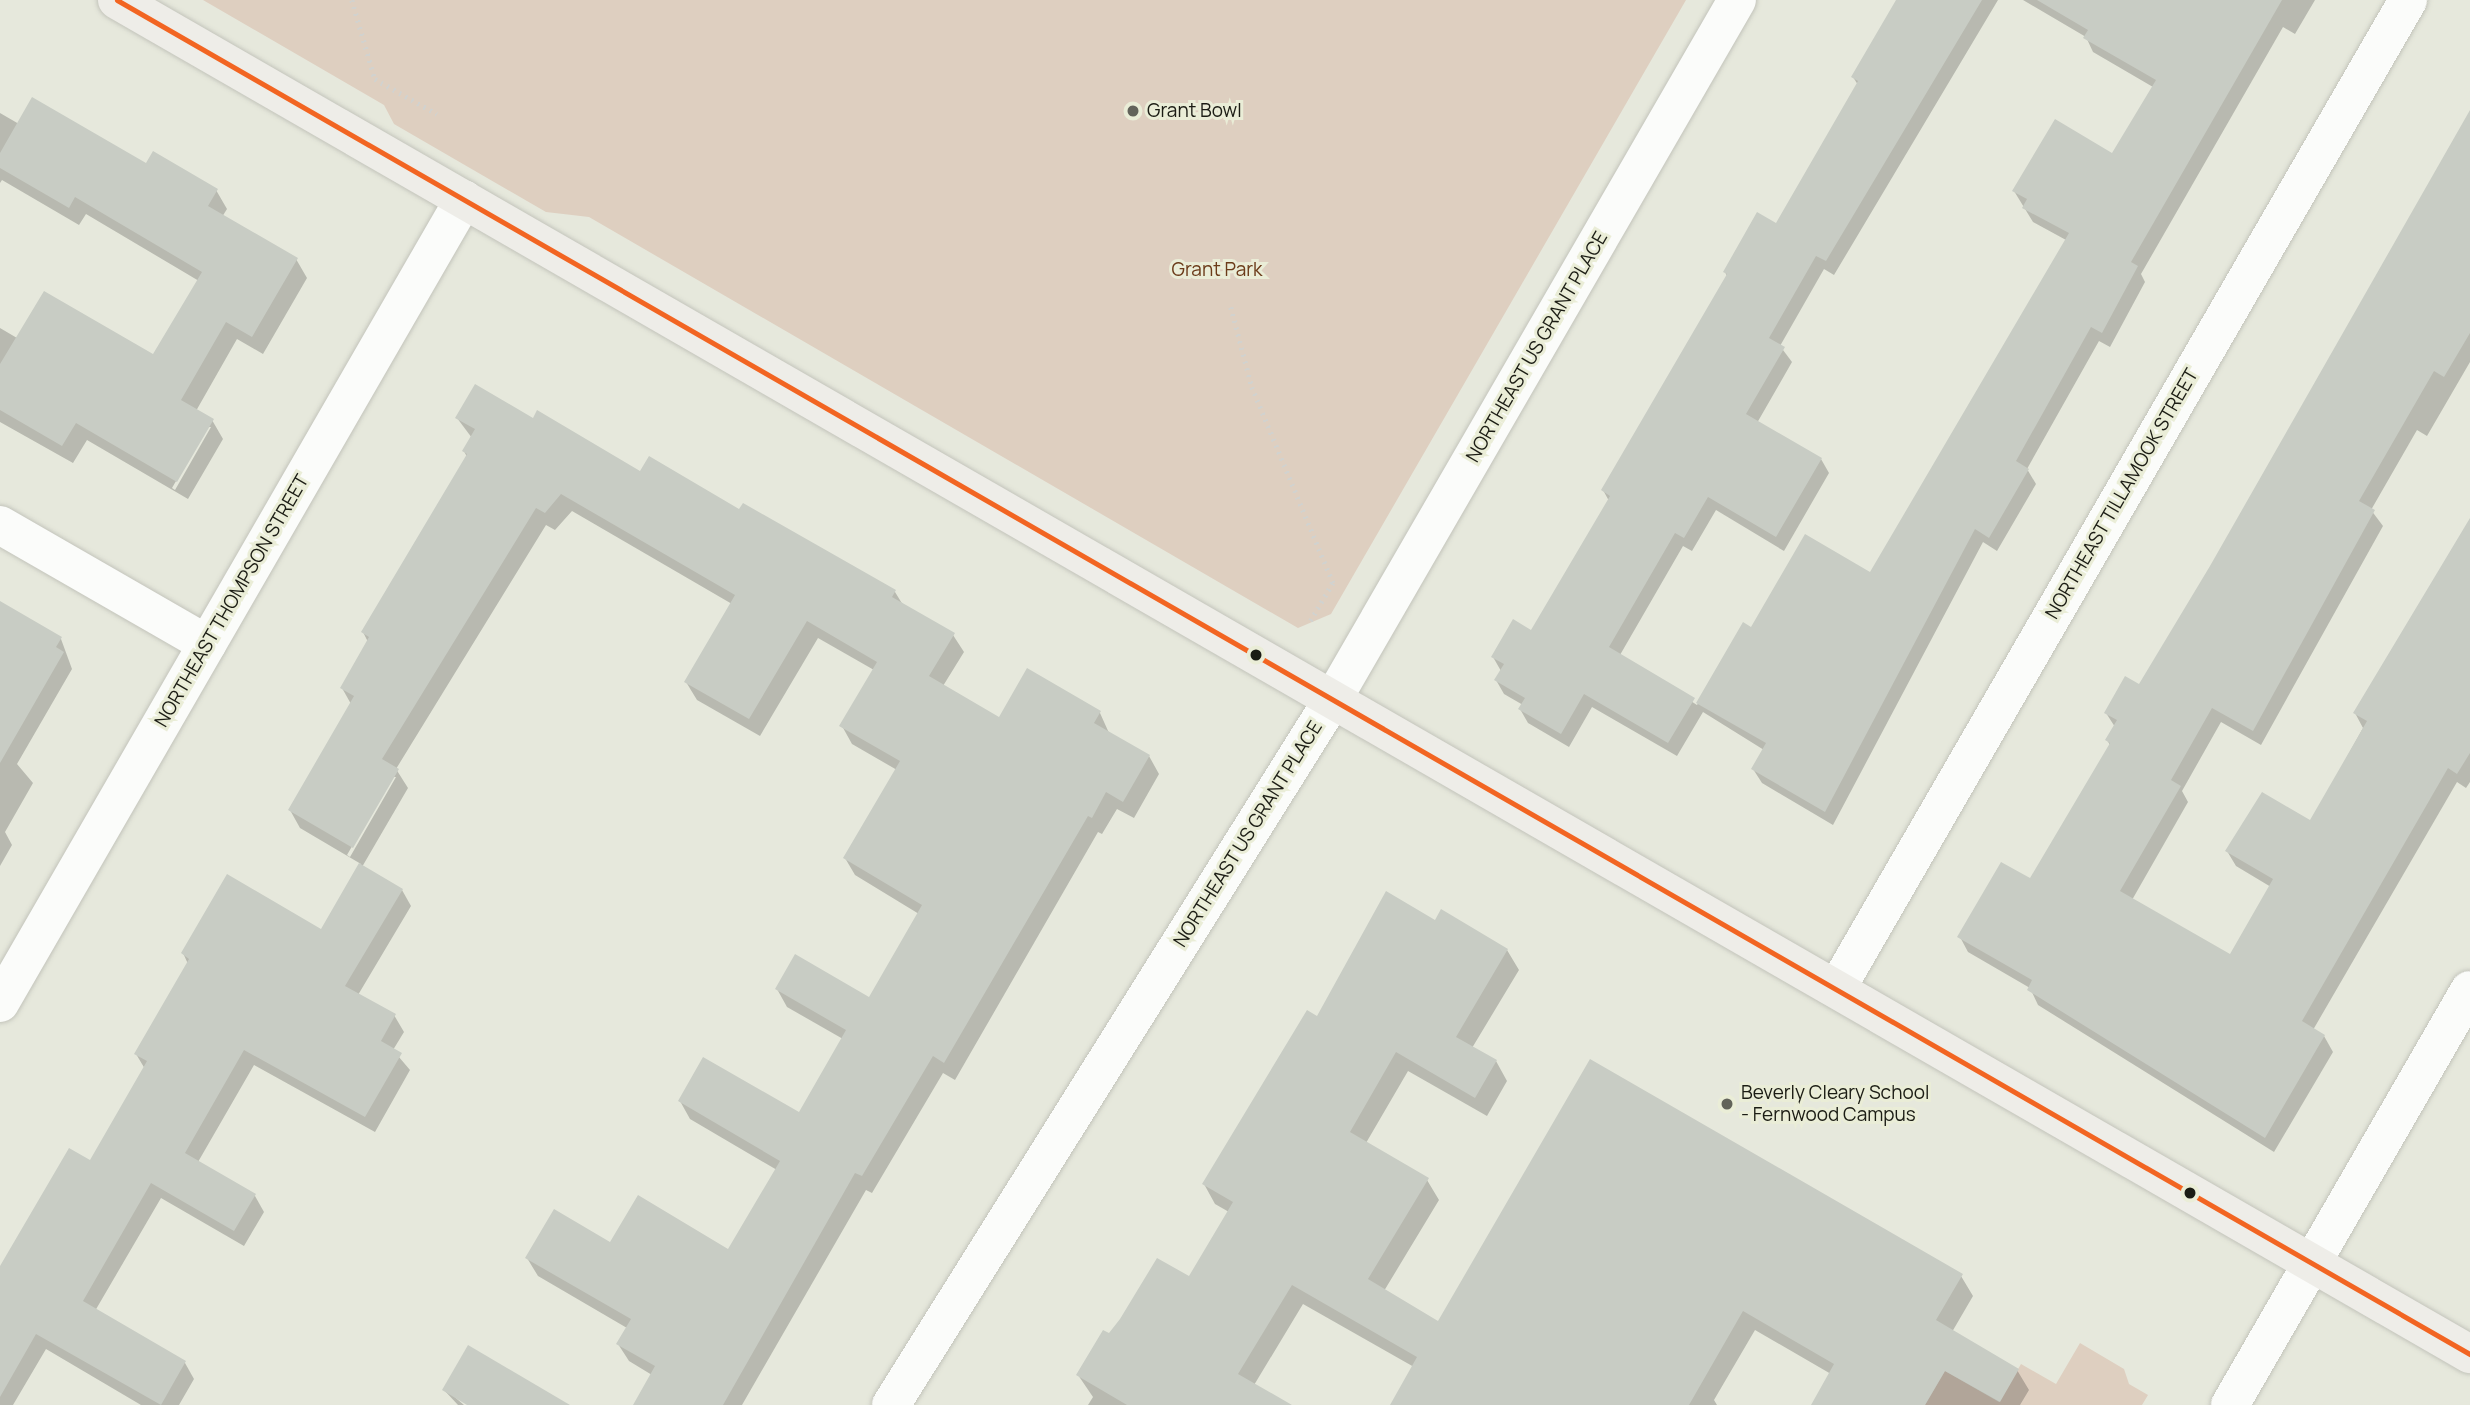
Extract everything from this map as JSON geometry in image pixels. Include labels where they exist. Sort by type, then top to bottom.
[{"type":"main road","points":[[117,0],[2470,1354]]},
{"type":"street","name":"NORTHEAST US GRANT PLACE","points":[[891,1405],[1333,699],[1737,0]]},
{"type":"street","name":"NORTHEAST TILLAMOOK STREET","points":[[1837,988],[2408,0]]},
{"type":"street","name":"NORTHEAST THOMPSON STREET","points":[[0,1003],[464,199]]},
{"type":"street","points":[[0,525],[207,644]]},
{"type":"street","points":[[2230,1405],[2470,990]]},
{"type":"path","points":[[352,0],[375,79],[436,114]]},
{"type":"path","points":[[1231,307],[1252,387],[1333,583],[1309,624]]},
{"type":"green space","name":"Grant Park","points":[[203,0],[1686,0],[1331,614],[1298,628],[589,217],[546,212],[394,124],[384,105]]},
{"type":"green space","points":[[2080,1343],[2124,1369],[2129,1384],[2148,1395],[2142,1405],[1925,1405],[1945,1371],[1999,1402],[2021,1364],[2056,1384]]},
{"type":"building","points":[[1896,0],[1982,0],[1826,261],[1816,256],[1769,338],[1785,347],[1746,414],[1822,458],[1776,537],[1708,497],[1684,538],[1675,533],[1609,647],[1695,698],[1668,743],[1584,694],[1561,734],[1518,709],[1525,698],[1494,680],[1504,664],[1491,657],[1513,619],[1531,630],[1610,496],[1601,490],[1727,274],[1723,272],[1757,212],[1776,223],[1858,81],[1851,77]]},
{"type":"building","points":[[2037,0],[2282,0],[2131,262],[2138,266],[2102,333],[2091,327],[2016,461],[2029,469],[1989,538],[1975,529],[1825,812],[1751,769],[1766,743],[1696,703],[1743,622],[1751,627],[1805,534],[1870,572],[2069,233],[2022,208],[2027,199],[2012,191],[2055,119],[2112,153],[2156,80],[2083,38],[2088,30]]},
{"type":"building","points":[[32,97],[146,163],[153,151],[218,189],[208,206],[298,258],[252,337],[226,322],[181,400],[214,419],[177,482],[76,423],[62,446],[0,410],[0,364],[44,291],[153,354],[202,272],[75,197],[69,208],[0,168],[0,153]]},
{"type":"building","points":[[2470,110],[2470,333],[2444,377],[2434,371],[2359,501],[2375,510],[2253,731],[2212,708],[2171,780],[2181,786],[2120,891],[2230,954],[2273,879],[2225,851],[2262,792],[2310,820],[2367,721],[2353,713],[2470,518],[2470,753],[2457,774],[2448,768],[2302,1021],[2325,1035],[2265,1138],[2027,990],[2032,980],[1957,937],[2001,862],[2030,878],[2110,743],[2105,740],[2117,720],[2104,713],[2125,676],[2139,684],[2210,566]]},
{"type":"building","points":[[475,384],[533,418],[537,410],[640,471],[649,456],[739,509],[743,503],[896,590],[892,597],[955,633],[929,676],[999,717],[1027,668],[1101,711],[1094,723],[1150,755],[1123,802],[1106,792],[1092,818],[1088,816],[944,1063],[933,1056],[862,1176],[855,1173],[723,1405],[633,1405],[655,1366],[616,1344],[631,1319],[525,1258],[554,1209],[610,1242],[638,1195],[728,1249],[780,1161],[678,1101],[703,1057],[799,1112],[846,1030],[775,989],[795,954],[869,997],[922,905],[843,858],[900,761],[839,726],[877,662],[807,621],[749,719],[684,682],[735,595],[561,494],[545,513],[536,508],[382,759],[399,769],[353,848],[288,810],[354,696],[340,688],[369,637],[361,632],[467,454],[462,451],[475,429],[455,418]]},
{"type":"building","points":[[0,601],[62,637],[56,647],[64,652],[0,763]]},
{"type":"building","points":[[359,863],[403,889],[345,986],[396,1014],[381,1041],[402,1053],[365,1117],[244,1050],[185,1153],[256,1194],[234,1231],[151,1183],[83,1301],[186,1361],[161,1405],[36,1334],[0,1397],[0,1266],[69,1148],[90,1160],[147,1061],[134,1054],[189,959],[181,953],[227,874],[321,929]]},
{"type":"building","points":[[1386,891],[1435,920],[1441,909],[1508,949],[1456,1037],[1497,1060],[1475,1098],[1396,1052],[1350,1132],[1429,1178],[1368,1279],[1438,1321],[1590,1059],[1963,1274],[1936,1320],[2019,1369],[2000,1402],[1945,1371],[1925,1405],[1811,1405],[1834,1364],[1743,1311],[1689,1405],[1390,1405],[1417,1357],[1292,1285],[1238,1374],[1292,1405],[1127,1405],[1076,1375],[1103,1330],[1109,1333],[1120,1319],[1157,1258],[1189,1276],[1233,1202],[1202,1184],[1307,1010],[1317,1016]]},
{"type":"building","points":[[468,1345],[570,1405],[467,1405],[442,1390]]},
{"type":"transit line","points":[[117,0],[2470,1354]]},
{"type":"place","name":"Grant Bowl","points":[[1133,111]]},
{"type":"place","name":"Beverly Cleary School - Fernwood Campus","points":[[1727,1104]]}]
